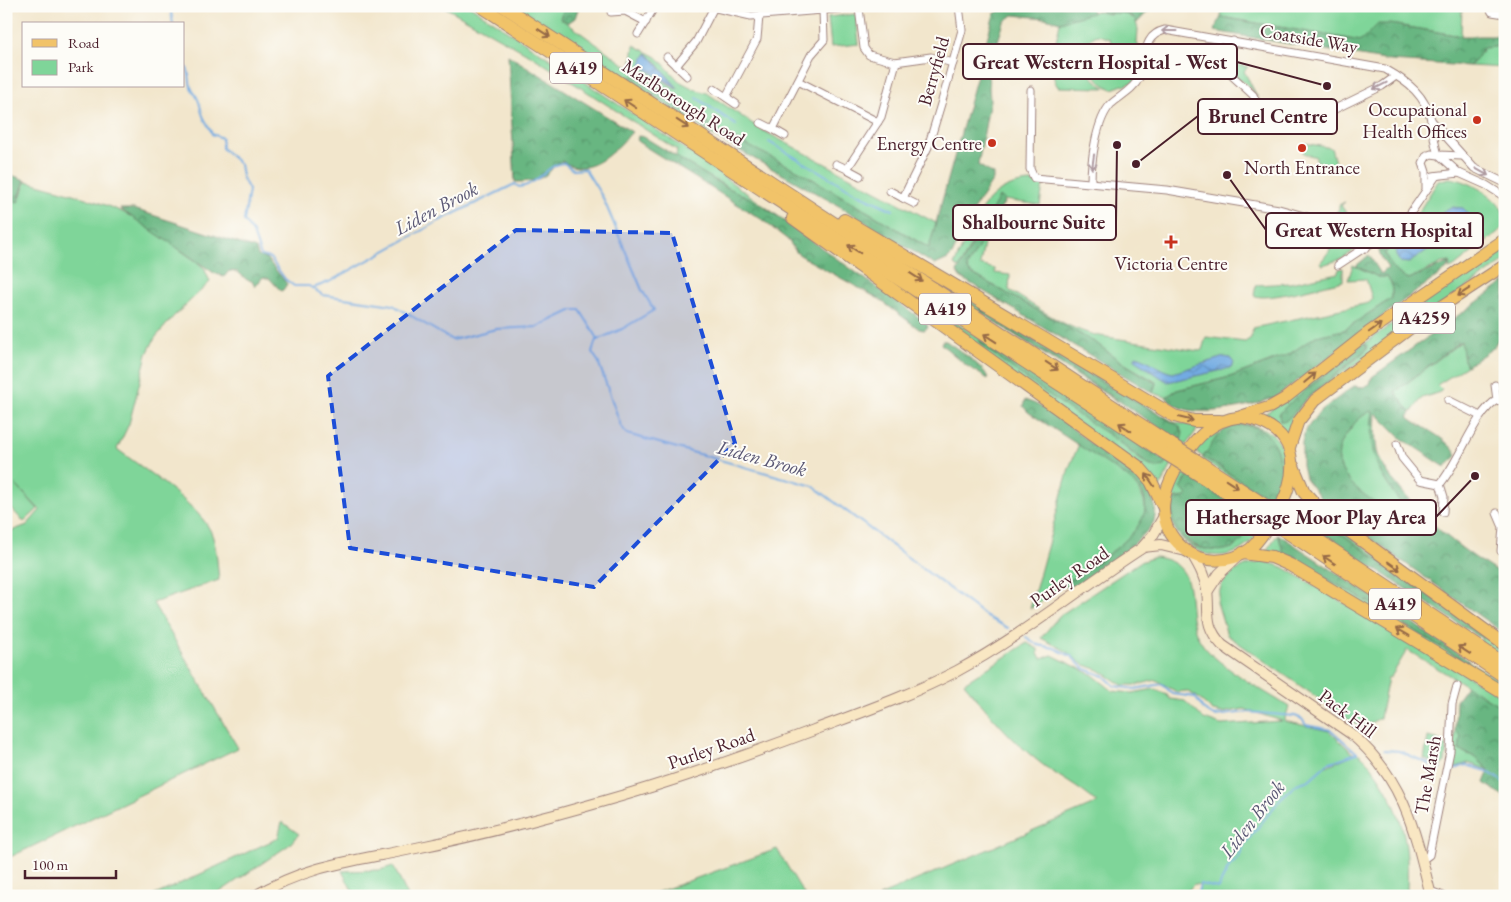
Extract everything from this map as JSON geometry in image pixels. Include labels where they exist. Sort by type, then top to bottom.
[{"type":"highway","name":"Marlborough Road","points":[[481,6],[724,166]]},
{"type":"highway","name":"Marlborough Road","points":[[503,6],[744,164]]},
{"type":"highway","name":"A419","points":[[744,164],[945,278],[1174,416],[1194,421],[1220,421]]},
{"type":"highway","name":"A419","points":[[744,164],[1193,465],[1505,664]]},
{"type":"highway","name":"A419","points":[[724,166],[1169,449]]},
{"type":"highway","name":"A419","points":[[724,166],[752,189],[1139,466],[1151,481],[1163,510]]},
{"type":"highway","name":"A419","points":[[1293,466],[1304,492],[1320,510],[1505,645]]},
{"type":"highway","name":"A419","points":[[1288,527],[1505,677]]},
{"type":"highway","name":"A419","points":[[1241,554],[1272,557],[1290,565],[1505,694]]},
{"type":"main road","name":"A4259","points":[[1240,416],[1270,407],[1284,399],[1369,332],[1505,239]]},
{"type":"main road","name":"A4259","points":[[1289,449],[1298,422],[1315,400],[1421,320],[1505,265]]},
{"type":"main road","points":[[1189,552],[1171,533],[1163,510],[1167,485],[1181,461],[1200,435],[1220,421],[1240,416],[1258,420],[1272,428],[1289,449],[1293,466],[1290,489],[1281,507],[1257,542],[1217,575],[1207,592]]},
{"type":"main road","name":"Purley Road","points":[[255,896],[289,877],[313,869],[517,824],[640,791],[726,763],[930,685],[973,662],[1142,548],[1155,532],[1163,510]]},
{"type":"main road","points":[[1142,548],[1161,545],[1216,560],[1241,554]]},
{"type":"main road","name":"Pack Hill","points":[[1189,552],[1202,573],[1207,592],[1207,620],[1212,633],[1222,645],[1345,729],[1385,769],[1405,803],[1430,893]]},
{"type":"street","points":[[638,34],[655,6]]},
{"type":"street","points":[[676,66],[696,42],[710,8],[759,16],[871,6]]},
{"type":"street","name":"Berryfield","points":[[903,198],[928,148],[953,63],[962,24],[959,6]]},
{"type":"street","points":[[1489,6],[1492,12],[1505,14]]},
{"type":"street","points":[[859,8],[865,51],[871,55],[896,62],[931,57],[953,63]]},
{"type":"street","points":[[611,12],[625,11],[646,22]]},
{"type":"street","points":[[773,129],[811,55],[825,37],[823,11]]},
{"type":"street","points":[[726,97],[758,39],[759,16]]},
{"type":"street","name":"Coatside Way","points":[[1091,182],[1102,118],[1110,105],[1140,78],[1147,44],[1151,38],[1158,32],[1168,30],[1381,67],[1410,84],[1420,95],[1431,120],[1433,141],[1439,154]]},
{"type":"street","points":[[1232,41],[1228,72],[1253,95],[1267,125],[1294,129],[1382,86],[1396,76]]},
{"type":"street","points":[[667,57],[687,76]]},
{"type":"street","points":[[847,170],[878,122],[896,62]]},
{"type":"street","points":[[798,81],[878,122]]},
{"type":"street","points":[[714,89],[736,104]]},
{"type":"street","points":[[1031,90],[1030,169],[1032,175],[1039,180],[1091,182],[1182,192],[1291,211],[1323,224],[1366,248]]},
{"type":"street","points":[[1431,120],[1462,156],[1479,172],[1505,183]]},
{"type":"street","points":[[762,123],[786,136]]},
{"type":"street","name":"Coatside Way","points":[[1426,157],[1433,141]]},
{"type":"street","points":[[1425,190],[1426,172],[1423,163],[1426,157],[1431,154],[1462,156]]},
{"type":"street","points":[[1439,154],[1459,174],[1486,185],[1505,197]]},
{"type":"street","points":[[1338,265],[1405,221],[1425,190],[1445,168],[1445,162]]},
{"type":"street","points":[[836,164],[860,176]]},
{"type":"street","points":[[1426,172],[1438,175],[1459,174]]},
{"type":"street","points":[[890,191],[914,204]]},
{"type":"street","points":[[1481,255],[1488,245],[1505,232]]},
{"type":"street","points":[[1440,484],[1455,465],[1480,416],[1488,406],[1501,401],[1495,385]]},
{"type":"street","points":[[1448,400],[1480,416]]},
{"type":"street","points":[[1397,444],[1402,458],[1420,480],[1440,484]]},
{"type":"street","points":[[1440,484],[1444,497],[1443,512]]},
{"type":"street","points":[[1497,513],[1503,527],[1500,550]]},
{"type":"street","name":"The Marsh","points":[[1422,860],[1429,855],[1442,785],[1450,756],[1452,704],[1458,690]]},
{"type":"street","points":[[1430,893],[1442,896]]},
{"type":"highlighted area","points":[[516,230],[672,233],[735,443],[594,587],[350,548],[328,376]]},
{"type":"green space","points":[[443,6],[470,6],[681,146],[799,231],[676,157],[677,150],[533,57]]},
{"type":"green space","points":[[513,6],[566,6],[560,18],[631,69],[634,45],[657,57],[679,81],[707,93],[762,130],[936,223],[929,248],[799,171],[749,148],[632,84]],"holes":[[[655,60],[676,89],[641,66]]]},
{"type":"green space","points":[[566,6],[579,6],[575,18],[568,23],[560,18]]},
{"type":"green space","points":[[1022,6],[1091,6],[1092,13],[1060,22],[1045,18],[1013,15],[1004,22],[988,73],[990,100],[978,165],[993,174],[993,180],[971,213],[952,255],[935,265],[839,206],[717,138],[632,84],[630,80],[631,76],[639,77],[677,101],[717,130],[799,171],[929,248],[994,14],[1002,9]]},
{"type":"green space","points":[[1101,6],[1150,6],[1151,8],[1137,23],[1130,15],[1105,13],[1101,11]]},
{"type":"green space","points":[[1213,6],[1462,6],[1461,36],[1390,24],[1361,41],[1221,17],[1222,11]]},
{"type":"green space","points":[[1096,11],[1109,14],[1122,12],[1135,19],[1138,29],[1137,43],[1142,52],[1135,81],[1112,89],[1096,77],[1089,63],[1089,58],[1096,63],[1102,63],[1109,59],[1114,51],[1110,39],[1098,35],[1092,37],[1089,41],[1086,47],[1085,59],[1091,75],[1106,88],[1058,87],[1053,72],[1053,64],[1060,22]]},
{"type":"green space","points":[[856,14],[859,44],[831,47],[828,17]]},
{"type":"green space","points":[[1221,17],[1361,41],[1378,24],[1390,24],[1461,36],[1505,36],[1505,46],[1483,48],[1476,60],[1469,66],[1390,61],[1214,31]]},
{"type":"green space","points":[[1505,46],[1505,68],[1469,66],[1476,60],[1483,48]]},
{"type":"green space","points":[[508,55],[632,132],[609,155],[592,165],[572,166],[562,161],[555,165],[547,174],[536,180],[515,182]]},
{"type":"green space","points":[[1232,63],[1248,67],[1244,71],[1258,98],[1250,87],[1233,74]]},
{"type":"green space","points":[[638,136],[644,137],[724,186],[746,196],[770,211],[917,316],[928,327],[924,330],[919,329],[879,299],[797,253],[788,240],[761,219],[644,146],[637,141]]},
{"type":"green space","points":[[1305,143],[1331,148],[1336,166],[1316,161],[1316,157],[1303,153]]},
{"type":"green space","points":[[6,173],[25,180],[18,202],[6,198]]},
{"type":"green space","points":[[1449,178],[1457,179],[1482,190],[1496,201],[1505,215],[1503,228],[1454,267],[1449,269],[1450,262],[1442,263],[1409,279],[1394,269],[1385,254],[1395,236],[1394,233],[1416,216],[1438,181]]},
{"type":"green space","points":[[26,181],[109,206],[130,216],[197,262],[204,268],[210,282],[173,317],[155,338],[147,354],[129,424],[117,449],[181,498],[203,520],[210,530],[214,541],[219,580],[153,603],[238,748],[6,859],[6,533],[27,525],[40,510],[15,484],[38,509],[24,522],[6,503],[6,198],[19,201]]},
{"type":"green space","points":[[1031,182],[1043,185],[1040,205],[1004,200],[984,220],[959,268],[954,265],[973,223],[990,199],[1014,185]]},
{"type":"green space","points":[[999,197],[1003,198],[1004,203],[967,267],[969,272],[1096,343],[1120,361],[1156,383],[1153,393],[960,277],[957,272]]},
{"type":"green space","points":[[1345,202],[1341,205],[1348,215],[1365,226],[1365,238],[1367,241],[1359,239],[1352,228],[1345,227],[1348,222],[1340,217],[1334,221],[1333,216],[1339,209],[1339,205]]},
{"type":"green space","points":[[120,209],[134,209],[256,249],[258,256],[267,259],[287,284],[281,291],[270,279],[263,277],[255,287],[252,281],[247,280],[238,272],[229,271],[224,277],[214,273]]},
{"type":"green space","points":[[986,233],[980,265],[995,269],[995,273],[1010,275],[1009,290],[1053,317],[1076,329],[1100,336],[1199,351],[1202,350],[1206,337],[1245,342],[1251,338],[1253,328],[1369,303],[1372,298],[1366,279],[1348,280],[1353,265],[1378,277],[1387,277],[1392,285],[1392,298],[1344,330],[1316,336],[1288,355],[1230,377],[1177,390],[1166,397],[1153,393],[1156,382],[1120,361],[1096,343],[969,272],[967,267]]},
{"type":"green space","points":[[1394,233],[1395,236],[1385,254],[1392,266],[1401,275],[1409,279],[1450,262],[1447,269],[1275,398],[1218,411],[1202,411],[1187,410],[1175,405],[1166,397],[1177,390],[1230,377],[1288,355],[1316,336],[1344,330],[1392,298],[1392,285],[1387,277],[1378,277],[1356,266],[1369,255],[1381,274],[1388,268],[1379,249],[1380,245]]},
{"type":"green space","points":[[1333,235],[1356,249],[1342,259],[1322,265],[1320,263],[1330,250],[1325,239],[1327,236]]},
{"type":"green space","points":[[1505,244],[1505,261],[1324,386],[1302,404],[1286,433],[1263,415],[1333,366],[1279,414],[1290,417],[1308,397],[1359,357],[1368,347],[1342,359]]},
{"type":"green space","points":[[847,251],[1163,459],[981,341],[987,350],[1113,437],[1150,466],[1156,468],[1167,462],[1172,465],[1160,487]]},
{"type":"green space","points":[[890,253],[1174,422],[1199,427],[1186,445],[1173,437],[1181,440],[1182,431],[1179,426],[1128,398],[1006,323],[980,310],[989,318]]},
{"type":"green space","points":[[1343,268],[1343,281],[1270,297],[1254,295],[1256,285],[1290,283],[1338,273],[1339,269]]},
{"type":"green space","points":[[1505,282],[1505,333],[1499,338],[1493,348],[1467,366],[1464,360],[1461,341],[1395,392],[1411,413],[1408,417],[1442,439],[1457,456],[1445,467],[1401,438],[1376,413],[1375,427],[1377,451],[1380,460],[1409,499],[1446,536],[1505,577],[1505,634],[1330,510],[1305,478],[1302,465],[1302,442],[1305,431],[1319,412],[1354,386],[1364,387],[1370,384],[1372,377]],"holes":[[[1371,411],[1373,412],[1371,428],[1374,456],[1384,479],[1411,515],[1408,522],[1356,488],[1346,477],[1340,465],[1339,452],[1344,438],[1358,419]]]},
{"type":"green space","points":[[979,307],[1077,368],[1179,426],[1183,433],[1181,440],[1173,437],[989,318]]},
{"type":"green space","points":[[993,321],[1072,370],[1118,402]]},
{"type":"green space","points":[[979,340],[1167,462],[1164,466],[1156,468],[1147,464],[1112,437],[1070,410],[1002,361],[982,345]]},
{"type":"green space","points":[[942,341],[946,341],[970,358],[982,369],[988,379],[967,366],[941,344]]},
{"type":"green space","points":[[1462,341],[1464,360],[1467,366],[1437,385],[1442,390],[1422,398],[1411,413],[1395,392]]},
{"type":"green space","points":[[1362,343],[1367,345],[1366,350],[1308,397],[1286,421],[1280,421],[1279,414],[1283,409]]},
{"type":"green space","points":[[1025,400],[1052,413],[1097,448],[1141,476],[1154,500],[1154,521],[1141,538],[1117,558],[1072,589],[1062,585],[1116,548],[1139,524],[1145,511],[1144,498],[1133,482],[1124,475],[1028,412],[1023,406]]},
{"type":"green space","points":[[1373,411],[1372,442],[1378,468],[1411,515],[1408,523],[1356,489],[1346,478],[1340,465],[1339,452],[1344,438],[1358,419]]},
{"type":"green space","points":[[1233,422],[1252,425],[1266,430],[1276,438],[1282,448],[1285,460],[1278,505],[1270,500],[1268,502],[1202,459],[1203,457],[1193,450],[1206,434]],"holes":[[[1237,425],[1256,427],[1264,432],[1275,446],[1278,455],[1280,483],[1276,486],[1275,494],[1270,499],[1203,457],[1223,428]]]},
{"type":"green space","points":[[1237,425],[1258,429],[1271,439],[1275,446],[1283,475],[1270,499],[1203,457],[1225,429]]},
{"type":"green space","points":[[1079,444],[1114,465],[1136,486],[1143,497],[1145,509],[1142,522],[1121,545],[1030,609],[1069,468]]},
{"type":"green space","points":[[1180,471],[1188,476],[1183,483],[1187,495],[1184,499],[1178,497],[1174,503],[1173,516],[1182,536],[1196,547],[1217,550],[1232,548],[1240,531],[1247,528],[1252,519],[1190,477],[1191,474],[1256,516],[1254,520],[1264,526],[1249,544],[1233,553],[1220,556],[1207,554],[1183,540],[1169,517],[1167,503],[1170,491]]},
{"type":"green space","points":[[1188,476],[1253,519],[1247,528],[1240,531],[1243,538],[1234,547],[1222,550],[1209,550],[1195,545],[1183,537],[1175,527],[1172,513],[1176,498],[1186,497],[1187,495],[1181,488]]},
{"type":"green space","points":[[1299,507],[1316,516],[1485,635],[1482,639],[1290,513]]},
{"type":"green space","points":[[1319,514],[1505,648],[1505,657],[1480,641],[1484,635],[1317,516]]},
{"type":"green space","points":[[1278,534],[1284,555],[1373,605],[1466,663],[1468,661],[1505,684],[1505,689],[1266,551]]},
{"type":"green space","points":[[1278,534],[1468,660],[1467,663],[1373,605],[1284,554]]},
{"type":"green space","points":[[1155,557],[1170,561],[1180,568],[1186,577],[1191,612],[1198,637],[1204,647],[1214,657],[1239,676],[1289,707],[1284,721],[1329,731],[1354,754],[1328,763],[1324,767],[1357,753],[1369,763],[1387,790],[1403,830],[1407,858],[1407,890],[1425,896],[1197,896],[1200,885],[1194,884],[1183,896],[879,896],[1097,803],[1045,766],[1018,743],[964,683],[1027,643],[1038,649],[1038,654],[1042,659],[1052,655],[1093,675],[1113,691],[1132,693],[1154,689],[1167,695],[1170,699],[1185,701],[1204,719],[1221,725],[1282,721],[1244,709],[1222,713],[1213,711],[1196,696],[1186,691],[1177,692],[1156,680],[1137,685],[1122,685],[1099,670],[1082,664],[1066,651],[1041,638],[1059,616],[1140,562]]},
{"type":"green space","points":[[1260,560],[1283,567],[1505,698],[1505,709],[1407,650],[1391,677],[1388,678],[1380,718],[1361,728],[1227,635],[1217,602],[1222,583],[1235,571],[1258,563]]},
{"type":"green space","points":[[1467,686],[1505,709],[1505,797],[1484,783],[1489,770],[1475,757],[1459,750],[1461,736],[1455,730],[1456,701]]},
{"type":"green space","points":[[1455,730],[1461,736],[1459,750],[1475,757],[1489,770],[1468,763],[1450,769],[1454,751]]},
{"type":"green space","points":[[1428,737],[1437,739],[1447,746],[1445,762],[1441,766],[1424,759]]},
{"type":"green space","points":[[282,822],[299,834],[289,845],[214,896],[153,896],[278,838]]},
{"type":"green space","points":[[777,849],[805,896],[647,896]]},
{"type":"green space","points":[[393,866],[408,896],[355,896],[342,871],[380,870]]},
{"type":"water","points":[[647,53],[679,89],[640,65]]},
{"type":"water","points":[[1451,207],[1463,208],[1472,217],[1472,231],[1467,239],[1456,244],[1430,248],[1409,263],[1400,262],[1396,256],[1396,250],[1415,243],[1442,212]]},
{"type":"water","points":[[1136,356],[1173,373],[1224,357],[1230,358],[1234,363],[1232,367],[1223,370],[1168,382],[1134,360]]},
{"type":"waterway","name":"Liden Brook","points":[[170,6],[173,22]]},
{"type":"waterway","name":"Liden Brook","points":[[185,65],[191,88],[200,103],[203,116],[212,134],[222,138],[222,148],[240,164],[242,177],[249,190],[244,221],[253,233],[261,256],[270,258],[285,279],[294,286],[309,286],[323,295],[393,305],[452,340],[496,329],[537,327],[573,310],[580,310],[597,337],[592,352],[598,361],[621,426],[627,434],[813,486],[987,617],[1008,628]]},
{"type":"waterway","points":[[697,98],[736,125]]},
{"type":"waterway","points":[[769,142],[856,193],[893,210]]},
{"type":"waterway","name":"Liden Brook","points":[[313,288],[329,282],[439,221],[515,184],[519,187],[525,186],[558,164],[564,163],[573,170],[585,169],[603,198],[642,290],[654,310],[622,329],[597,340]]},
{"type":"waterway","name":"Liden Brook","points":[[1026,637],[1038,645],[1054,648],[1071,656],[1083,668],[1104,676],[1115,686],[1135,689],[1162,684],[1173,694],[1195,697],[1204,710],[1214,716],[1247,712],[1295,716],[1302,719],[1306,725],[1331,730],[1357,753]]},
{"type":"waterway","name":"Liden Brook","points":[[1384,750],[1399,751],[1441,769]]},
{"type":"waterway","name":"Liden Brook","points":[[1197,896],[1200,884],[1218,888],[1230,865],[1238,859],[1244,845],[1282,797],[1297,784],[1309,780],[1328,763],[1357,753]]},
{"type":"waterway","name":"Liden Brook","points":[[1450,771],[1466,765],[1487,771],[1505,783]]},
{"type":"place","name":"Great Western Hospital - West","points":[[1327,86]]},
{"type":"place","name":"Occupational Health Offices","points":[[1477,120]]},
{"type":"place","name":"Energy Centre","points":[[992,143]]},
{"type":"place","name":"Shalbourne Suite","points":[[1117,145]]},
{"type":"place","name":"North Entrance","points":[[1302,148]]},
{"type":"place","name":"Brunel Centre","points":[[1136,164]]},
{"type":"place","name":"Great Western Hospital","points":[[1227,175]]},
{"type":"place","name":"Victoria Centre","points":[[1171,242]]},
{"type":"place","name":"Hathersage Moor Play Area","points":[[1475,476]]}]
